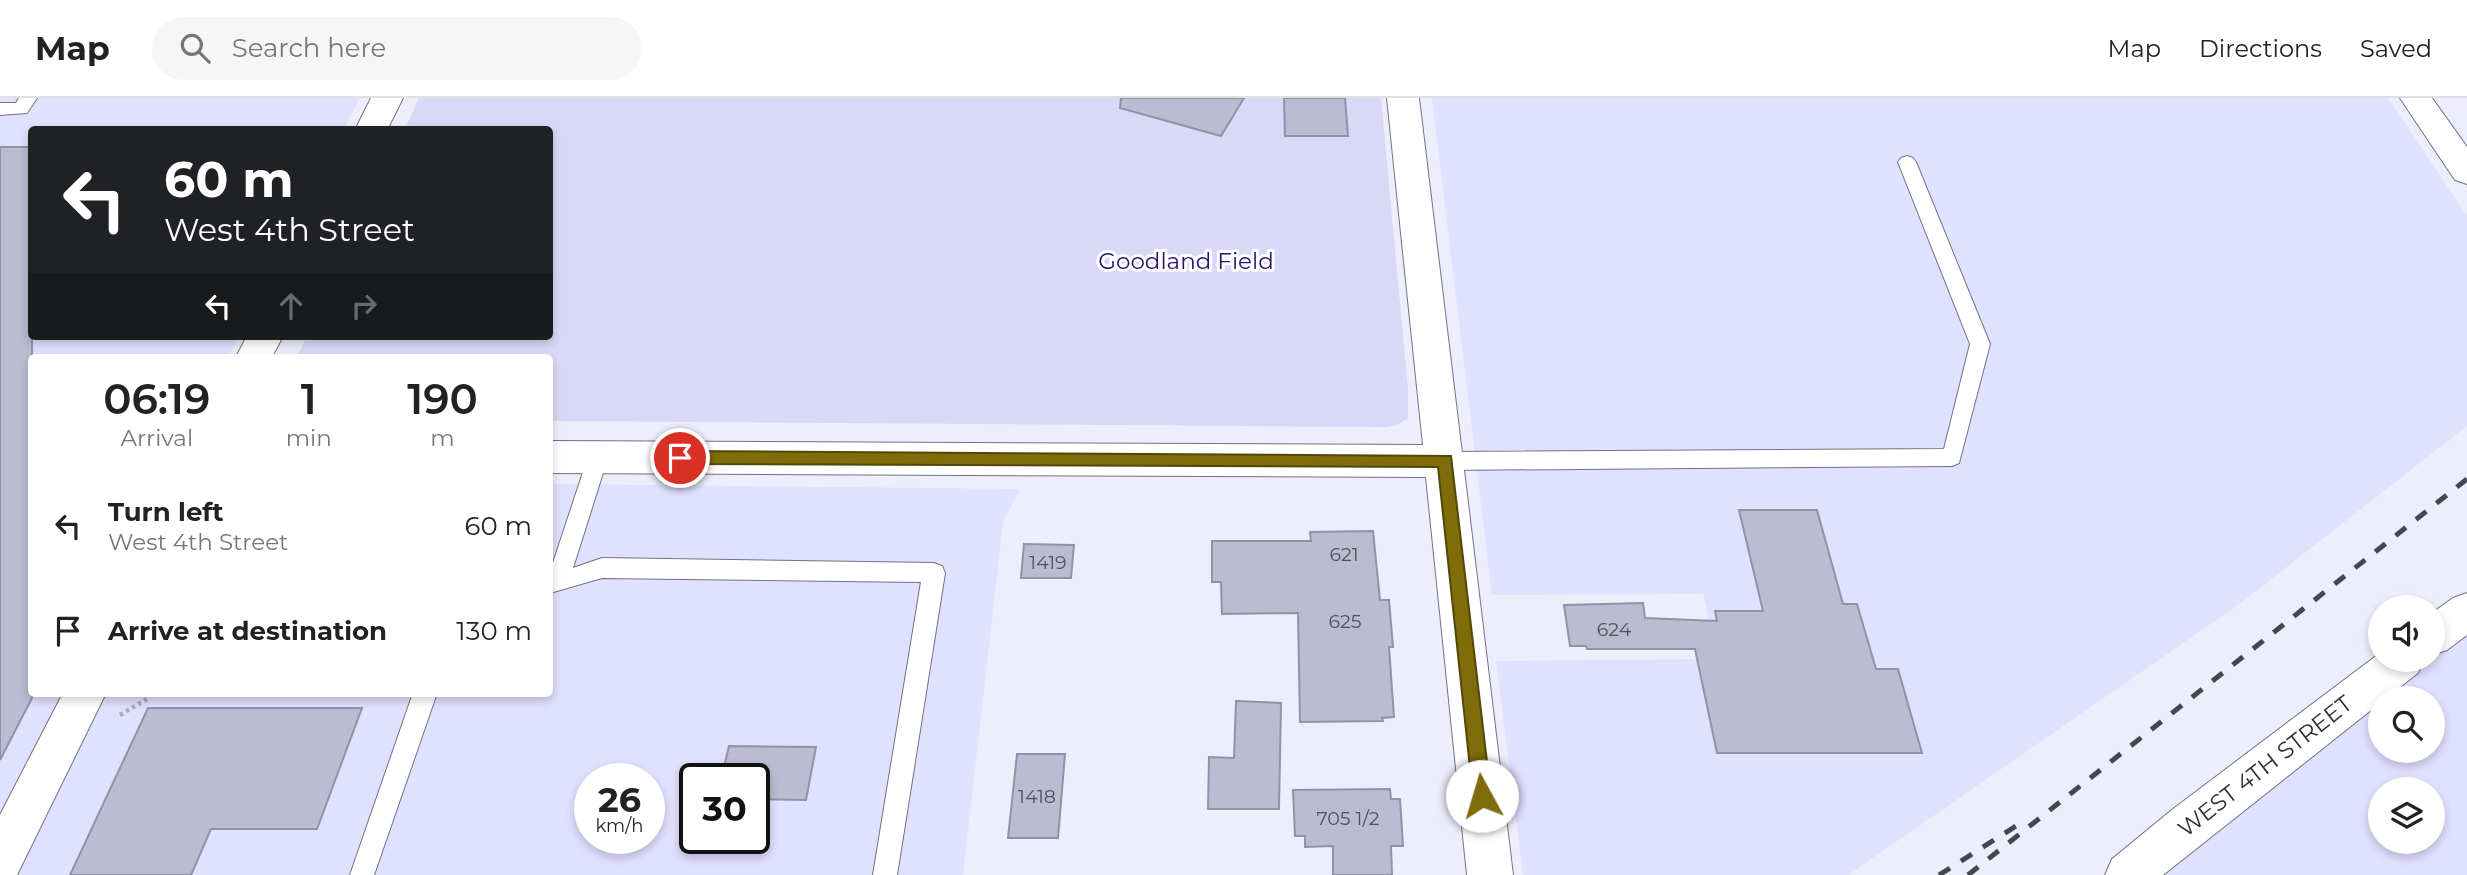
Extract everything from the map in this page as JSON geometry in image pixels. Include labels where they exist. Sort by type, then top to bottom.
[{"type":"street","points":[[373,126],[387,98]]},
{"type":"street","points":[[1403,98],[1446,461],[1490,875]]},
{"type":"street","points":[[2416,98],[2467,172]]},
{"type":"street","points":[[553,457],[1446,461]]},
{"type":"street","points":[[2445,627],[2467,611]]},
{"type":"street","name":"WEST 4TH STREET","points":[[2128,875],[2189,824],[2387,672]]},
{"type":"street","points":[[0,862],[83,697]]},
{"type":"lane","points":[[0,109],[21,109],[28,98]]},
{"type":"lane","points":[[1446,461],[1952,457],[1980,344],[1907,162]]},
{"type":"lane","points":[[553,583],[598,457]]},
{"type":"lane","points":[[553,583],[602,568],[934,573],[885,875]]},
{"type":"lane","points":[[362,875],[424,697]]},
{"type":"shaded area","points":[[0,98],[360,98],[346,126],[28,126],[28,340],[237,340],[230,354],[28,354],[28,697],[553,697],[553,484],[1020,489],[1003,522],[963,875],[0,875]]},
{"type":"shaded area","points":[[1432,98],[2388,98],[2467,216],[2467,426],[2238,605],[1848,875],[1523,875],[1496,661],[1718,659],[1703,594],[1492,595]]},
{"type":"shaded area","points":[[2467,630],[2467,875],[2157,875],[2368,708],[2368,763],[2445,763],[2445,686],[2396,686],[2414,672],[2445,672],[2445,647]]},
{"type":"green space","name":"Goodland Field","points":[[419,98],[1381,98],[1408,389],[1408,418],[1397,425],[1387,427],[553,421],[553,354],[298,354],[305,340],[553,340],[553,126],[406,126]]},
{"type":"building","points":[[1121,98],[1244,98],[1221,136],[1120,108]]},
{"type":"building","points":[[1284,98],[1345,98],[1348,136],[1285,136]]},
{"type":"building","points":[[0,147],[28,147],[28,340],[32,340],[32,354],[28,354],[28,697],[32,698],[0,760]]},
{"type":"building","points":[[1739,510],[1817,510],[1843,604],[1857,604],[1876,669],[1898,669],[1922,753],[1717,753],[1695,649],[1587,649],[1586,646],[1570,646],[1564,605],[1643,603],[1645,618],[1717,621],[1715,611],[1763,611]]},
{"type":"building","points":[[1373,531],[1380,600],[1389,600],[1394,717],[1382,718],[1383,721],[1300,722],[1298,613],[1222,614],[1221,582],[1212,582],[1212,541],[1311,541],[1310,532]]},
{"type":"building","points":[[1024,544],[1074,545],[1071,578],[1021,578]]},
{"type":"building","points":[[1236,701],[1281,703],[1279,809],[1208,809],[1209,757],[1234,758]]},
{"type":"building","points":[[148,708],[362,708],[317,829],[211,829],[191,875],[70,875]]},
{"type":"building","points":[[729,746],[816,747],[806,800],[770,799],[770,763],[725,763]]},
{"type":"building","points":[[1017,754],[1065,754],[1058,838],[1008,838]]},
{"type":"building","points":[[1390,789],[1391,799],[1400,799],[1403,846],[1391,846],[1392,875],[1333,875],[1333,846],[1305,847],[1305,836],[1295,836],[1293,790]]},
{"type":"railway","points":[[1968,875],[2467,479]]},
{"type":"railway","points":[[1939,875],[2016,826]]},
{"type":"route","points":[[680,458],[1446,461],[1482,796]]}]
